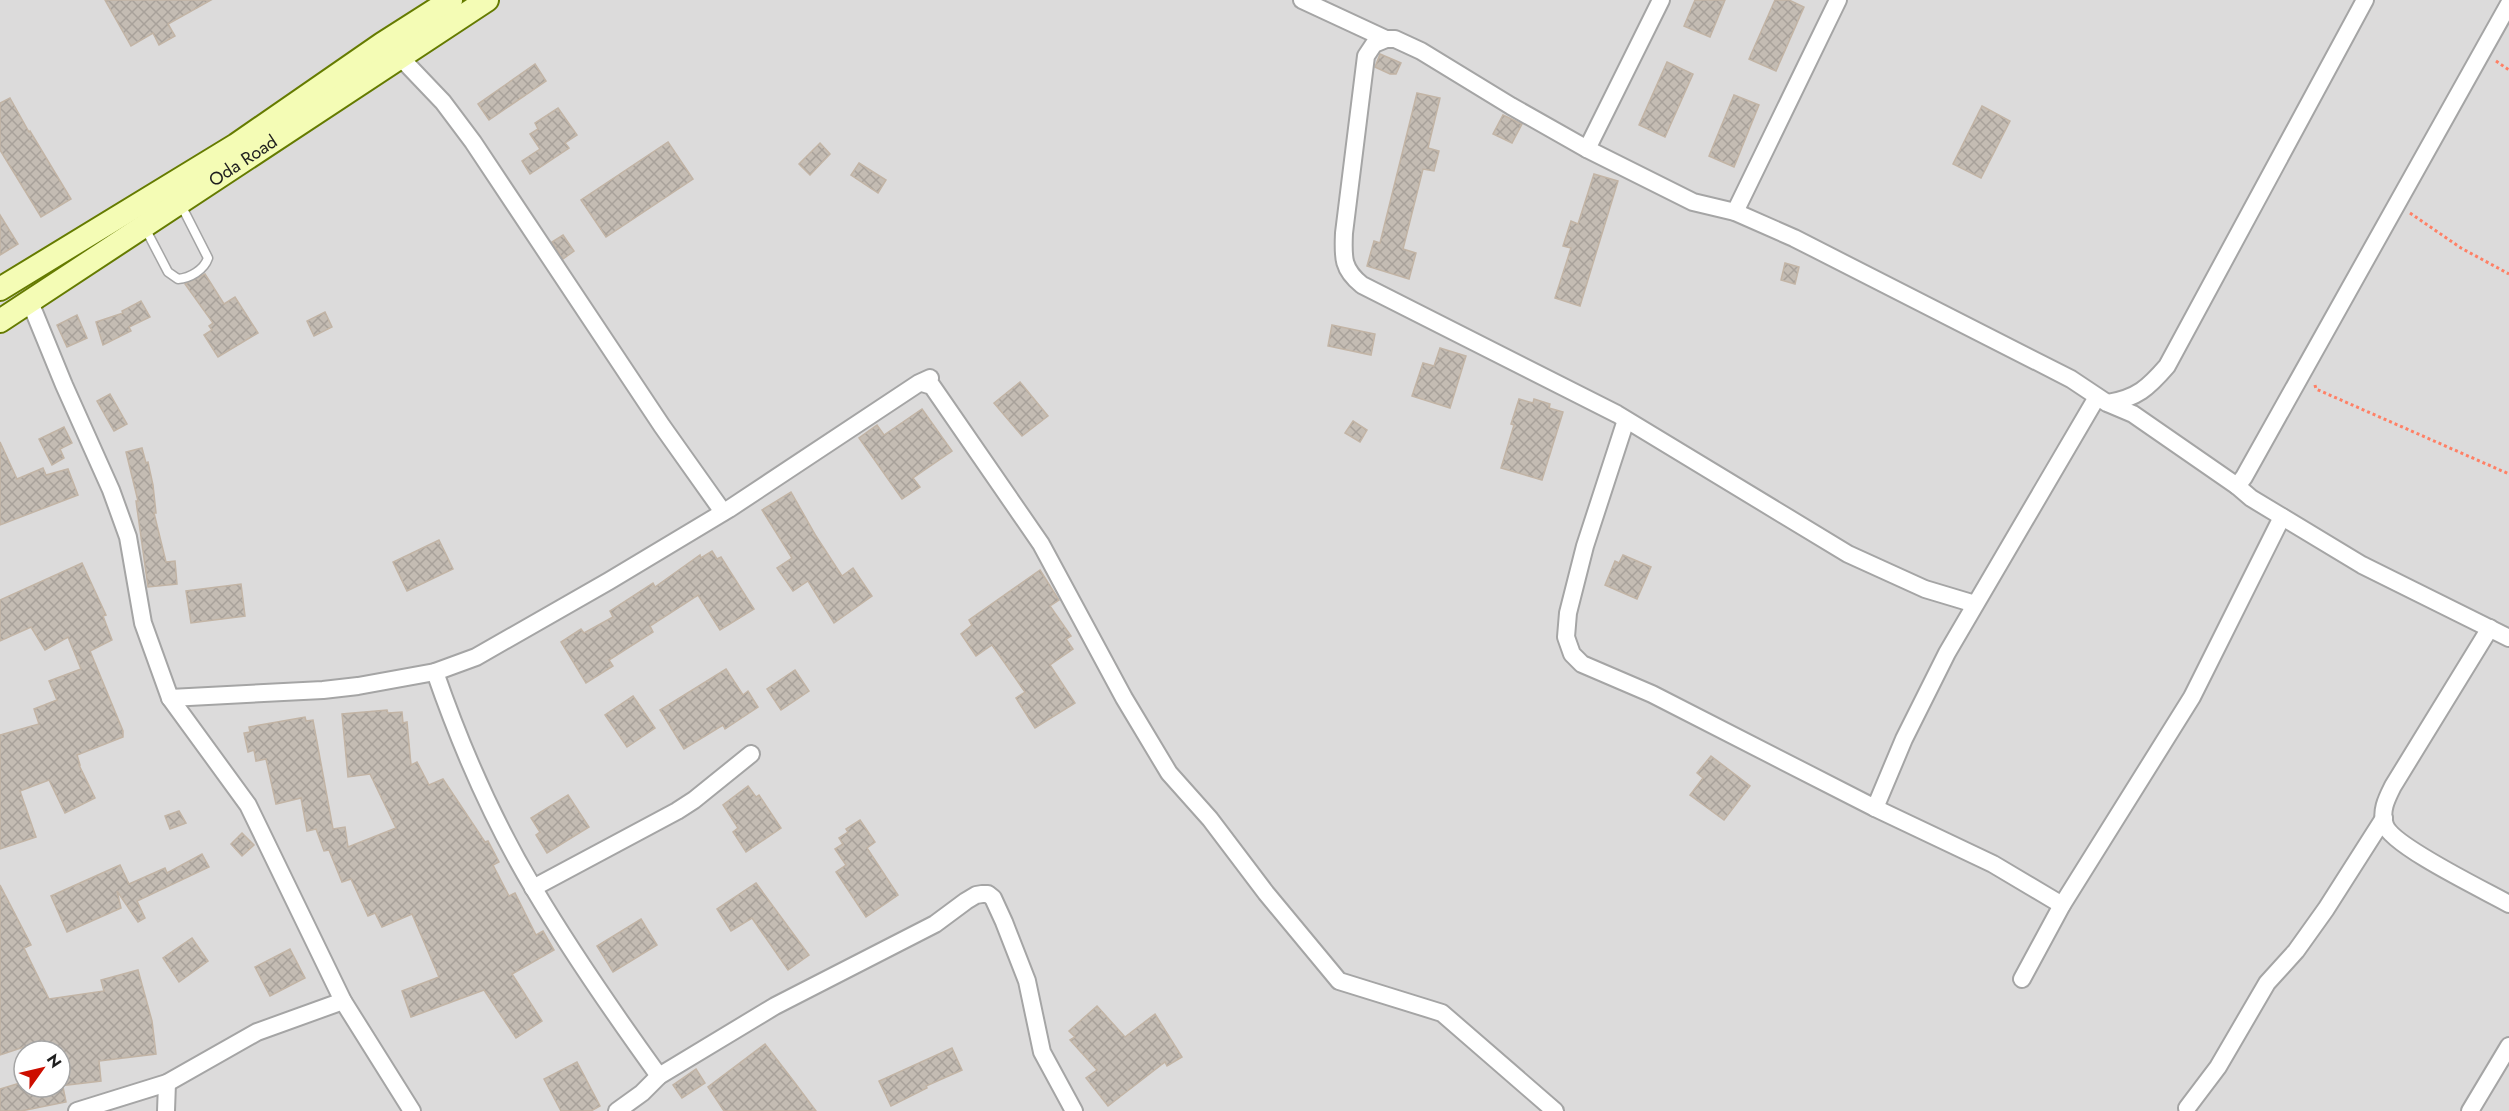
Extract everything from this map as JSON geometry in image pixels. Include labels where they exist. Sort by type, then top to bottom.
[{"type":"street","name":"Oda Road","points":[[0,289],[236,145],[382,44],[451,0]]},
{"type":"street","name":"Oda Road","points":[[0,321],[487,0]]},
{"type":"street","points":[[1302,0],[1386,39]]},
{"type":"street","points":[[1587,149],[1661,0]]},
{"type":"street","points":[[1735,212],[1838,0]]},
{"type":"street","points":[[2102,400],[2124,400],[2143,392],[2167,366],[2365,0]]},
{"type":"street","points":[[2237,486],[2509,4]]},
{"type":"street","points":[[1976,604],[1925,589],[1848,554],[1626,420],[1362,285],[1350,275],[1343,256],[1344,233],[1366,57],[1374,44],[1386,39],[1395,39],[1421,51],[1587,149],[1693,202],[1735,212],[1804,244],[2030,357],[2071,379],[2102,400],[2133,414],[2251,498],[2362,565],[2509,638]]},
{"type":"street","points":[[401,58],[443,102],[473,142],[662,426],[723,512]]},
{"type":"street","points":[[30,302],[111,490],[128,537],[143,623],[170,698],[248,805],[343,1001],[411,1111]]},
{"type":"street","points":[[170,698],[323,690],[435,672],[476,657],[723,512],[919,383],[932,377],[922,383],[932,386],[1041,544],[1125,698],[1169,773],[1210,819],[1266,893],[1339,981],[1442,1013],[1555,1111]]},
{"type":"street","points":[[1875,808],[1904,739],[1947,653],[2102,400]]},
{"type":"street","points":[[1626,420],[1585,546],[1568,613],[1566,637],[1569,649],[1582,664],[1652,694],[1875,808],[1993,864],[2062,905]]},
{"type":"street","points":[[2022,979],[2062,905],[2192,697],[2282,517]]},
{"type":"street","points":[[2490,628],[2393,786],[2384,806],[2384,818],[2385,826],[2401,844],[2509,904]]},
{"type":"street","points":[[435,672],[452,722],[486,799],[533,888],[615,1015],[659,1076]]},
{"type":"street","points":[[533,888],[677,811],[751,754]]},
{"type":"street","points":[[2187,1108],[2218,1067],[2267,983],[2296,951],[2326,909],[2384,818]]},
{"type":"street","points":[[617,1111],[642,1093],[659,1076],[805,989],[935,924],[976,895],[988,894],[993,898],[1028,981],[1042,1052],[1074,1111]]},
{"type":"street","points":[[77,1111],[167,1083],[257,1032],[343,1001]]},
{"type":"street","points":[[2470,1111],[2509,1046]]},
{"type":"street","points":[[166,1111],[167,1083]]},
{"type":"lane","points":[[143,226],[168,272],[178,279],[192,274],[206,264],[208,258],[180,203]]},
{"type":"path","points":[[2397,204],[2461,248],[2509,274]]},
{"type":"path","points":[[2314,380],[2316,389],[2509,474]]},
{"type":"shaded area","points":[[0,0],[2509,0],[2509,1111],[0,1111]]},
{"type":"building","points":[[105,0],[211,0],[168,24],[175,36],[159,45],[153,33],[131,46]]},
{"type":"building","points":[[1695,0],[1725,0],[1710,37],[1684,26]]},
{"type":"building","points":[[1775,0],[1789,0],[1804,7],[1776,71],[1749,59]]},
{"type":"building","points":[[1380,54],[1401,63],[1396,74],[1390,74],[1375,67]]},
{"type":"building","points":[[1667,62],[1693,74],[1665,137],[1639,125]]},
{"type":"building","points":[[535,64],[546,81],[489,120],[478,104]]},
{"type":"building","points":[[1417,93],[1440,98],[1428,148],[1439,151],[1434,171],[1423,169],[1403,249],[1416,253],[1409,279],[1367,266],[1374,241],[1380,243]]},
{"type":"building","points":[[1734,95],[1759,105],[1734,167],[1709,156]]},
{"type":"building","points":[[10,98],[71,199],[41,217],[0,150],[0,103]]},
{"type":"building","points":[[1982,106],[2010,121],[1981,178],[1953,164]]},
{"type":"building","points":[[558,108],[577,135],[565,143],[569,148],[530,174],[522,161],[540,149],[530,134],[538,129],[535,123]]},
{"type":"building","points":[[1503,115],[1522,124],[1512,143],[1493,134]]},
{"type":"building","points":[[668,142],[693,179],[606,237],[581,200]]},
{"type":"building","points":[[820,143],[830,154],[810,175],[799,164]]},
{"type":"building","points":[[859,163],[886,180],[878,193],[851,175]]},
{"type":"building","points":[[1594,174],[1618,181],[1580,306],[1555,298],[1571,248],[1563,246],[1571,221],[1578,224]]},
{"type":"building","points":[[0,215],[18,244],[0,255]]},
{"type":"building","points":[[563,235],[574,251],[563,259],[552,242]]},
{"type":"building","points":[[1785,263],[1799,267],[1795,284],[1781,280]]},
{"type":"building","points":[[205,274],[224,304],[235,297],[258,333],[218,357],[204,335],[212,330],[209,326],[213,323],[185,284]]},
{"type":"building","points":[[141,301],[150,317],[129,327],[131,331],[103,345],[96,322],[123,313],[122,311]]},
{"type":"building","points":[[325,312],[332,327],[314,336],[307,321]]},
{"type":"building","points":[[77,315],[87,338],[67,347],[57,325]]},
{"type":"building","points":[[1332,325],[1375,334],[1371,355],[1328,346]]},
{"type":"building","points":[[1440,348],[1466,356],[1450,408],[1412,396],[1423,363],[1434,366]]},
{"type":"building","points":[[1020,382],[1048,416],[1022,436],[994,403]]},
{"type":"building","points":[[110,394],[127,424],[114,431],[97,401]]},
{"type":"building","points":[[1519,399],[1533,403],[1534,399],[1550,404],[1549,408],[1563,412],[1542,480],[1501,468]]},
{"type":"building","points":[[922,409],[952,451],[913,478],[920,487],[902,499],[859,438],[877,425],[884,435]]},
{"type":"building","points":[[1353,421],[1367,430],[1360,442],[1345,433]]},
{"type":"building","points":[[64,427],[72,443],[60,449],[64,458],[52,465],[39,439]]},
{"type":"building","points":[[0,442],[17,479],[43,468],[46,475],[68,469],[78,495],[0,525]]},
{"type":"building","points":[[142,448],[153,485],[156,513],[154,513],[166,562],[175,561],[177,584],[148,587],[136,501],[138,501],[126,452]]},
{"type":"building","points":[[791,492],[842,576],[853,568],[872,596],[834,623],[808,581],[793,591],[777,568],[792,558],[762,510]]},
{"type":"building","points":[[439,540],[453,569],[407,591],[393,562]]},
{"type":"building","points":[[712,551],[717,559],[721,557],[754,609],[720,630],[698,595],[650,626],[653,632],[609,660],[613,666],[586,683],[561,642],[581,629],[584,633],[613,617],[610,611],[653,583],[655,587],[700,555],[701,558]]},
{"type":"building","points":[[1623,555],[1651,567],[1637,599],[1605,585],[1615,561],[1619,563]]},
{"type":"building","points":[[82,563],[106,615],[103,616],[112,640],[90,651],[123,731],[123,737],[77,755],[79,765],[95,798],[65,813],[49,780],[20,791],[36,837],[0,849],[0,735],[39,724],[34,709],[57,700],[49,681],[81,669],[68,637],[45,650],[31,627],[0,641],[0,600]]},
{"type":"building","points":[[1040,570],[1059,600],[1050,606],[1071,636],[1066,639],[1073,649],[1050,665],[1075,703],[1035,728],[1016,698],[1025,692],[992,645],[976,656],[961,634],[972,625],[969,620]]},
{"type":"building","points":[[241,584],[245,616],[191,623],[186,591]]},
{"type":"building","points":[[726,669],[743,695],[748,691],[758,707],[725,729],[723,725],[684,749],[660,710]]},
{"type":"building","points":[[795,670],[809,691],[781,710],[767,689]]},
{"type":"building","points":[[633,696],[655,728],[627,747],[605,715]]},
{"type":"building","points":[[387,710],[388,713],[402,712],[403,723],[407,722],[411,765],[417,762],[429,785],[443,779],[485,842],[488,841],[499,862],[493,865],[509,896],[515,893],[536,935],[543,931],[554,950],[512,974],[542,1021],[516,1038],[484,990],[411,1017],[402,991],[439,977],[412,914],[382,927],[375,913],[368,916],[351,879],[342,882],[329,850],[324,851],[316,829],[307,831],[301,798],[276,804],[266,759],[256,761],[254,750],[248,752],[244,733],[250,732],[249,727],[305,717],[306,721],[313,720],[333,829],[345,827],[348,847],[396,828],[370,774],[348,777],[342,714]]},
{"type":"building","points":[[1711,756],[1750,786],[1724,820],[1690,795],[1703,778],[1697,773]]},
{"type":"building","points":[[748,786],[756,797],[759,795],[781,828],[746,852],[733,832],[738,828],[723,805]]},
{"type":"building","points":[[568,795],[589,827],[547,853],[536,835],[540,832],[531,818]]},
{"type":"building","points":[[179,811],[186,823],[170,829],[165,816]]},
{"type":"building","points":[[860,820],[875,842],[867,848],[898,895],[866,917],[836,872],[846,865],[835,849],[843,844],[839,838],[848,832],[846,829]]},
{"type":"building","points":[[242,833],[254,845],[242,856],[231,844]]},
{"type":"building","points":[[202,854],[209,867],[137,901],[145,918],[138,922],[117,891],[121,908],[67,932],[51,896],[120,865],[129,884],[165,868],[167,873]]},
{"type":"building","points":[[756,883],[809,955],[788,970],[752,918],[731,931],[717,909]]},
{"type":"building","points":[[0,885],[31,945],[24,948],[49,999],[104,991],[101,980],[138,970],[152,1021],[156,1054],[99,1061],[101,1081],[72,1085],[72,1039],[12,1039],[12,1051],[0,1055]]},
{"type":"building","points":[[641,919],[657,945],[613,972],[597,946]]},
{"type":"building","points":[[192,938],[208,961],[179,982],[163,958]]},
{"type":"building","points":[[290,949],[305,978],[270,996],[255,967]]},
{"type":"building","points":[[1097,1006],[1125,1037],[1155,1014],[1182,1057],[1167,1066],[1165,1062],[1108,1106],[1086,1078],[1097,1070],[1070,1040],[1075,1037],[1069,1031]]},
{"type":"building","points":[[765,1044],[816,1111],[724,1111],[708,1087]]},
{"type":"building","points":[[952,1048],[962,1070],[926,1086],[927,1088],[891,1106],[879,1081]]},
{"type":"building","points":[[577,1062],[600,1106],[591,1111],[561,1111],[544,1079]]},
{"type":"building","points":[[696,1069],[705,1083],[682,1098],[673,1085]]},
{"type":"building","points":[[12,1085],[12,1099],[65,1099],[66,1102],[21,1111],[0,1111],[0,1089]]}]
